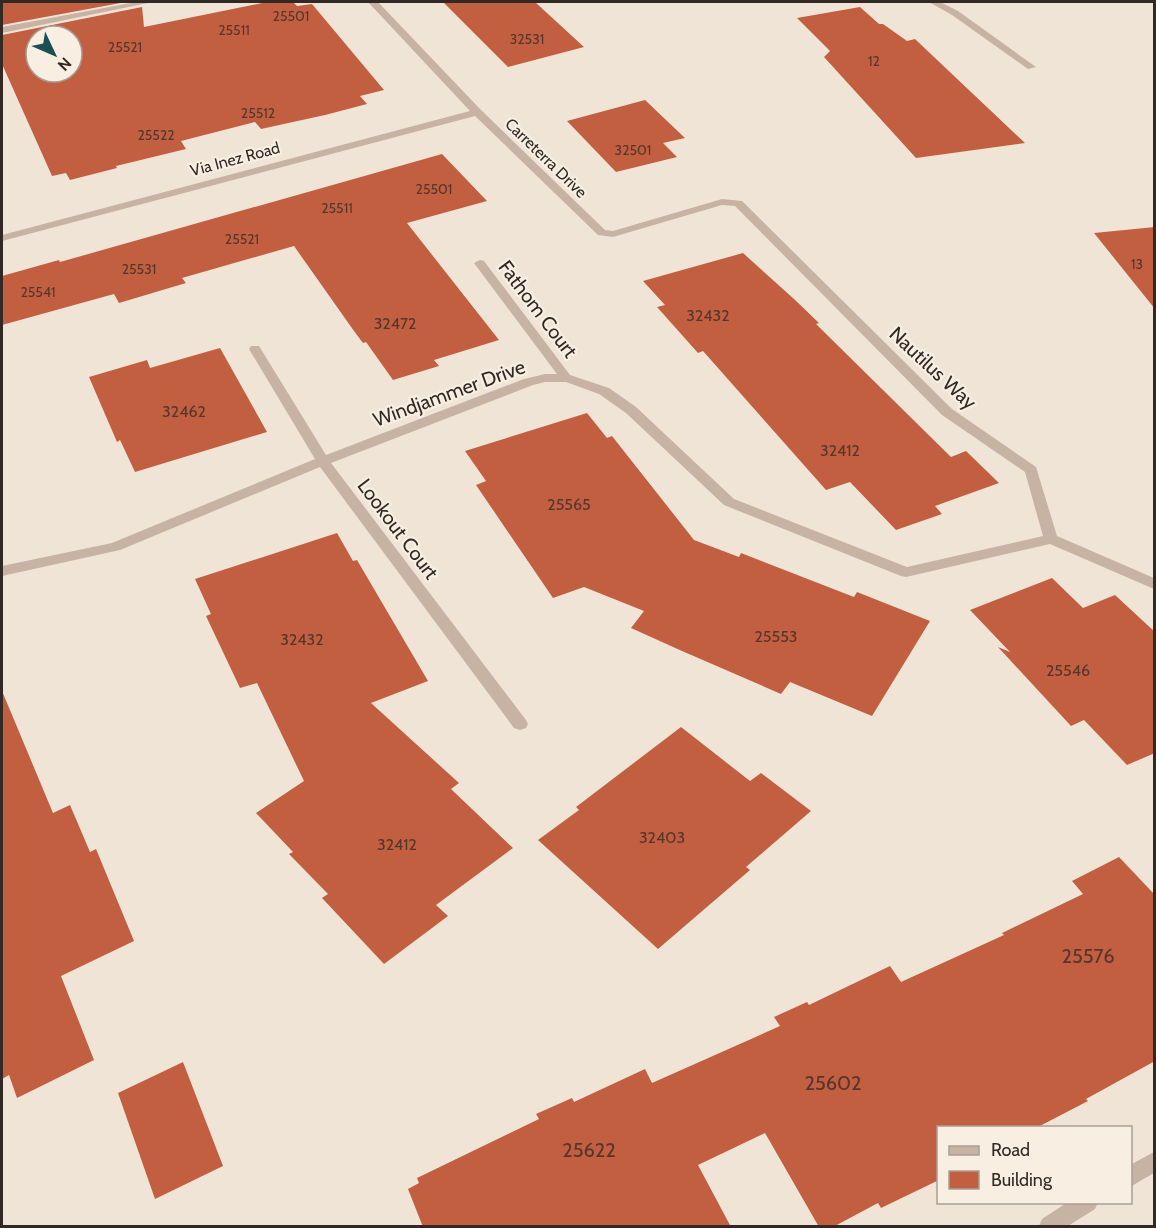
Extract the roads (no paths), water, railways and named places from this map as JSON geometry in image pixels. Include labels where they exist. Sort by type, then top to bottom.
[{"type":"street","points":[[2,30],[148,2]]},
{"type":"street","name":"Carreterra Drive","points":[[372,2],[477,112],[602,233],[613,234],[722,202],[738,203]]},
{"type":"street","points":[[934,2],[955,13],[1031,67]]},
{"type":"street","name":"Via Inez Road","points":[[2,238],[477,112]]},
{"type":"street","name":"Nautilus Way","points":[[738,203],[947,412],[1031,470],[1051,539]]},
{"type":"street","name":"Fathom Court","points":[[480,263],[566,378]]},
{"type":"street","name":"Lookout Court","points":[[255,350],[323,461],[520,724]]},
{"type":"street","name":"Windjammer Drive","points":[[2,571],[115,547],[323,461],[529,382],[545,378],[566,378],[603,391],[631,410],[729,502],[906,572],[1051,539]]},
{"type":"street","points":[[1051,539],[1155,584]]},
{"type":"street","points":[[1132,1176],[1155,1162]]},
{"type":"street","points":[[1049,1227],[1086,1204]]}]
